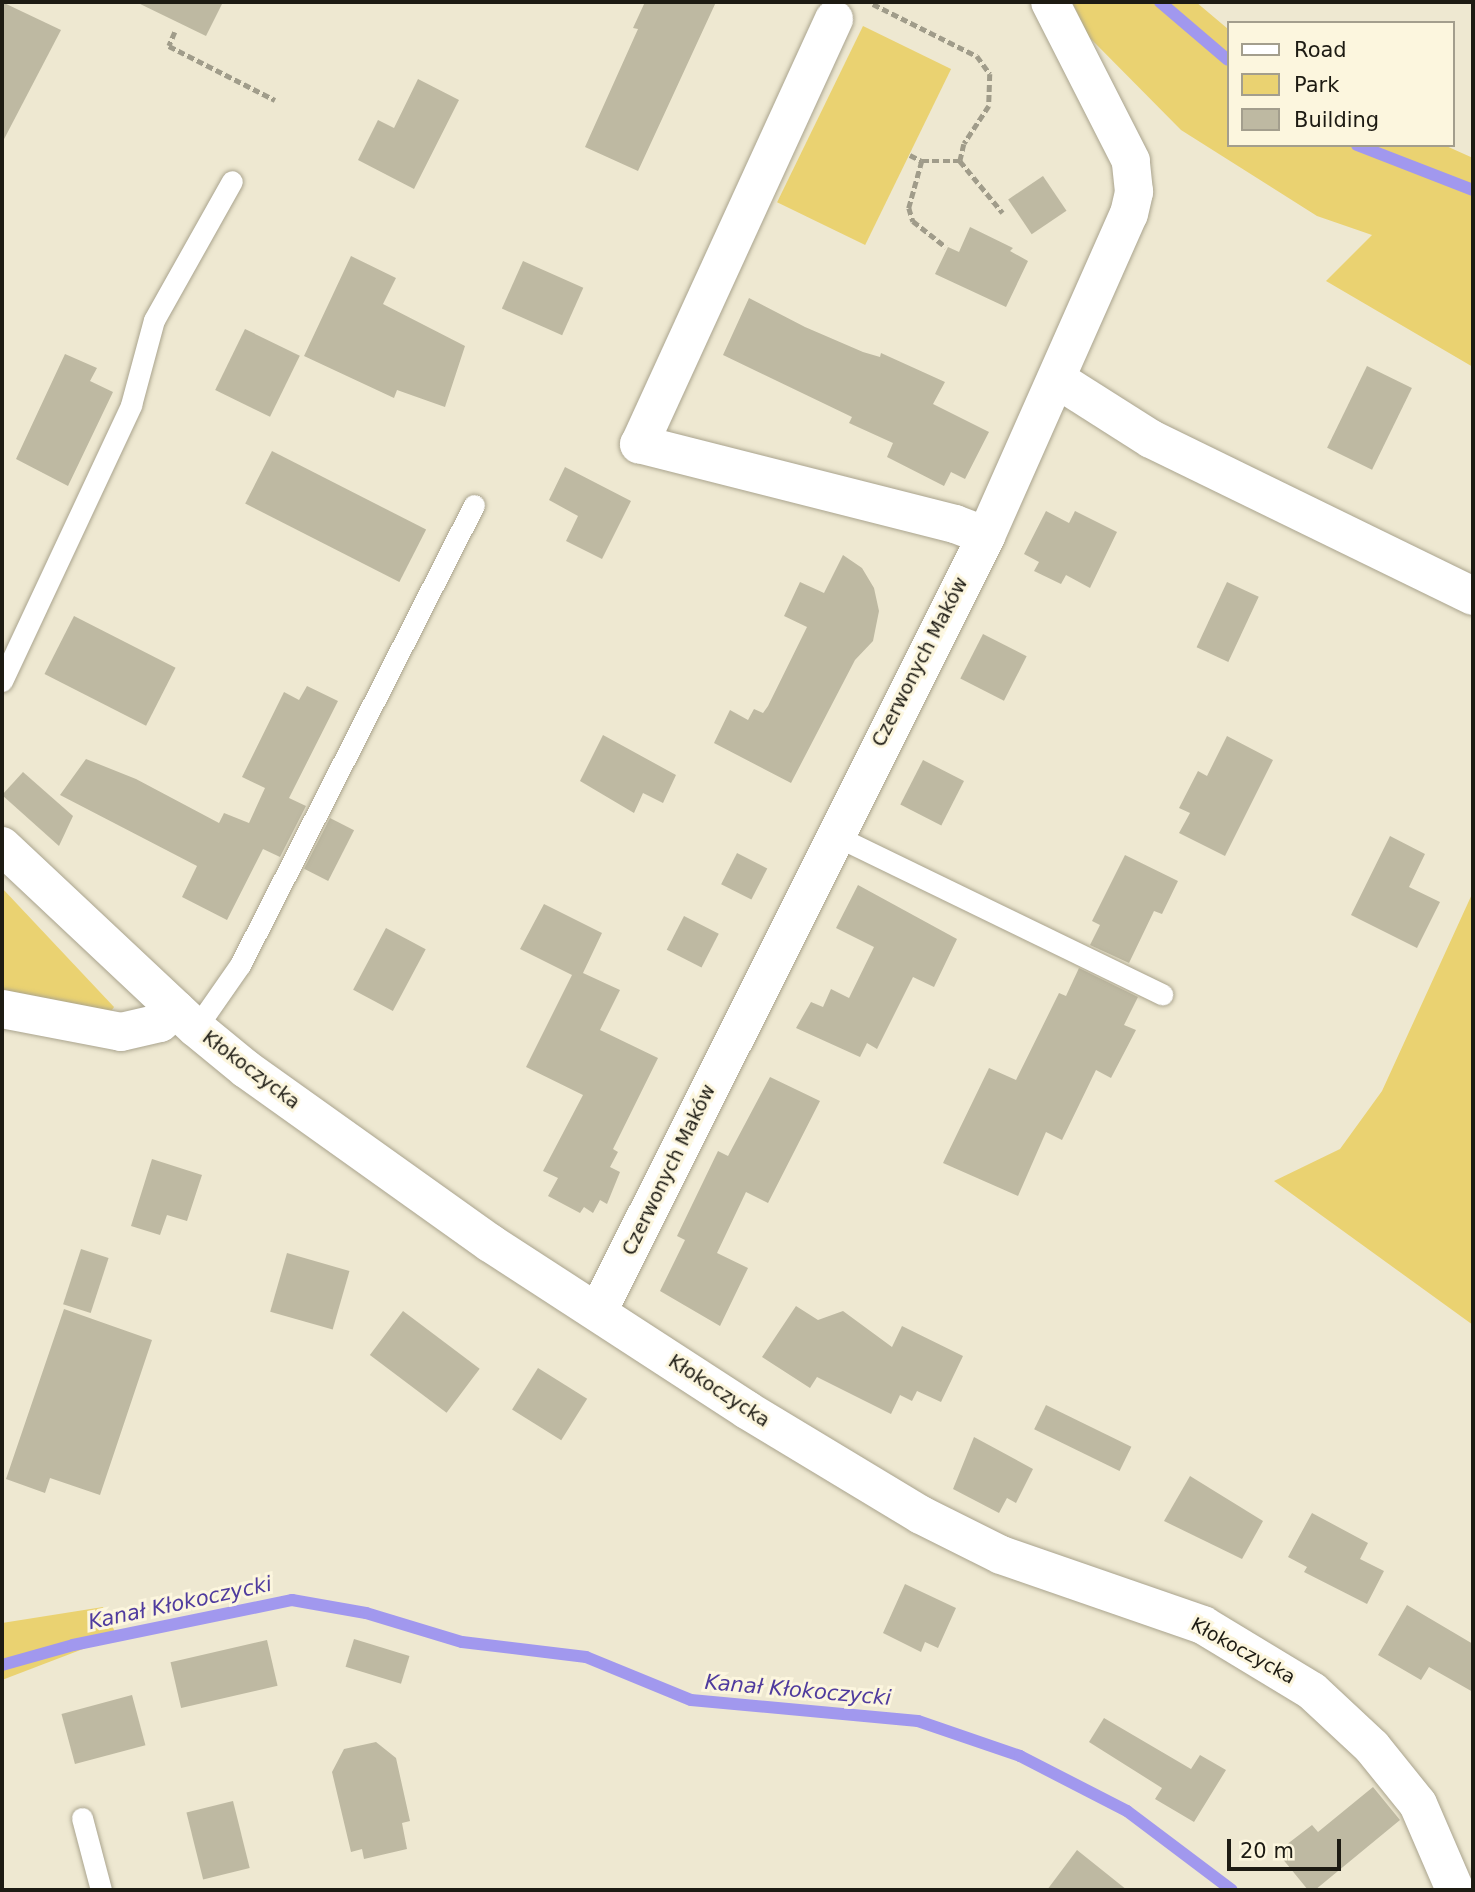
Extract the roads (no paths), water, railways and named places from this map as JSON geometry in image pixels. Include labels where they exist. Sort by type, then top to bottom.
[{"type":"street","name":"Czerwonych Maków","points":[[598,1312],[834,835],[986,536],[1058,380],[1129,214],[1134,192],[1130,161],[1051,2]]},
{"type":"street","points":[[834,19],[639,444],[955,524],[986,536]]},
{"type":"street","points":[[1058,380],[1151,439],[1473,596]]},
{"type":"street","name":"Kłokoczycka","points":[[2,846],[186,1018],[246,1069],[490,1243],[921,1515],[1001,1555],[1203,1625],[1312,1691],[1372,1747],[1418,1804],[1442,1886]]},
{"type":"street","points":[[2,1009],[121,1032],[186,1018]]},
{"type":"lane","points":[[2,681],[131,405],[154,320],[232,181]]},
{"type":"lane","points":[[186,1018],[240,965],[474,505]]},
{"type":"lane","points":[[834,835],[1162,994]]},
{"type":"lane","points":[[82,1818],[101,1890]]},
{"type":"waterway","points":[[1160,2],[1226,58]]},
{"type":"waterway","points":[[1362,147],[1473,190]]},
{"type":"waterway","name":"Kanał Kłokoczycki","points":[[2,1665],[73,1645],[292,1600],[366,1613],[462,1642],[586,1657],[691,1700],[918,1721],[1020,1756],[1127,1811],[1232,1890]]}]
